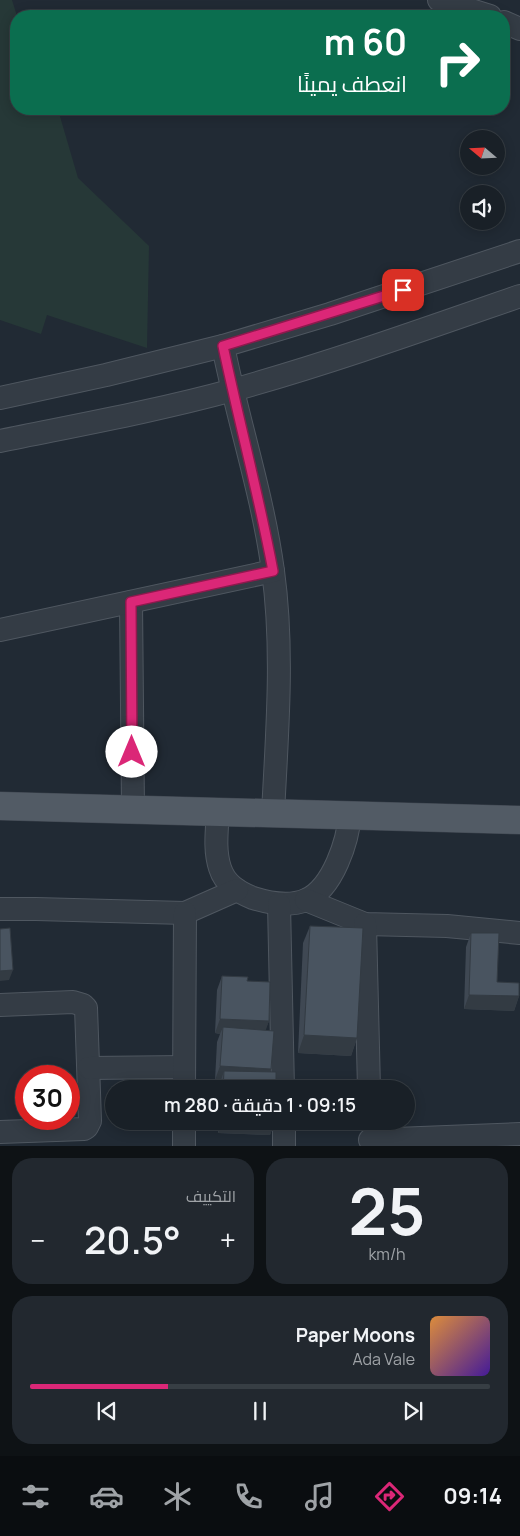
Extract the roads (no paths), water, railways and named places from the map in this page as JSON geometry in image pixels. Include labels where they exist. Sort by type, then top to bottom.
[{"type":"main road","points":[[0,806],[520,820]]},
{"type":"street","points":[[439,0],[471,10]]},
{"type":"street","points":[[0,398],[106,375],[223,346],[339,311],[520,251]]},
{"type":"street","points":[[0,441],[133,414],[232,390],[363,350],[520,296]]},
{"type":"street","points":[[223,346],[261,506],[273,571],[278,616],[279,673],[273,813]]},
{"type":"street","points":[[0,630],[273,571]]},
{"type":"street","points":[[131,602],[133,809]]},
{"type":"street","points":[[218,811],[218,859],[224,877],[237,890],[264,901],[279,904],[306,900],[365,924],[447,926],[520,933]]},
{"type":"street","points":[[306,900],[323,885],[339,859],[349,832],[350,814]]},
{"type":"street","points":[[0,909],[185,913],[237,890]]},
{"type":"street","points":[[279,904],[283,1080]]},
{"type":"street","points":[[184,1080],[185,913]]},
{"type":"street","points":[[365,924],[368,1080]]},
{"type":"street","points":[[0,1005],[73,1002],[82,1005],[87,1010],[90,1121],[87,1127],[81,1129],[0,1132]]},
{"type":"street","points":[[89,1068],[184,1066]]},
{"type":"street","points":[[184,1130],[184,1146]]},
{"type":"street","points":[[284,1130],[284,1146]]},
{"type":"street","points":[[370,1136],[520,1134]]}]
